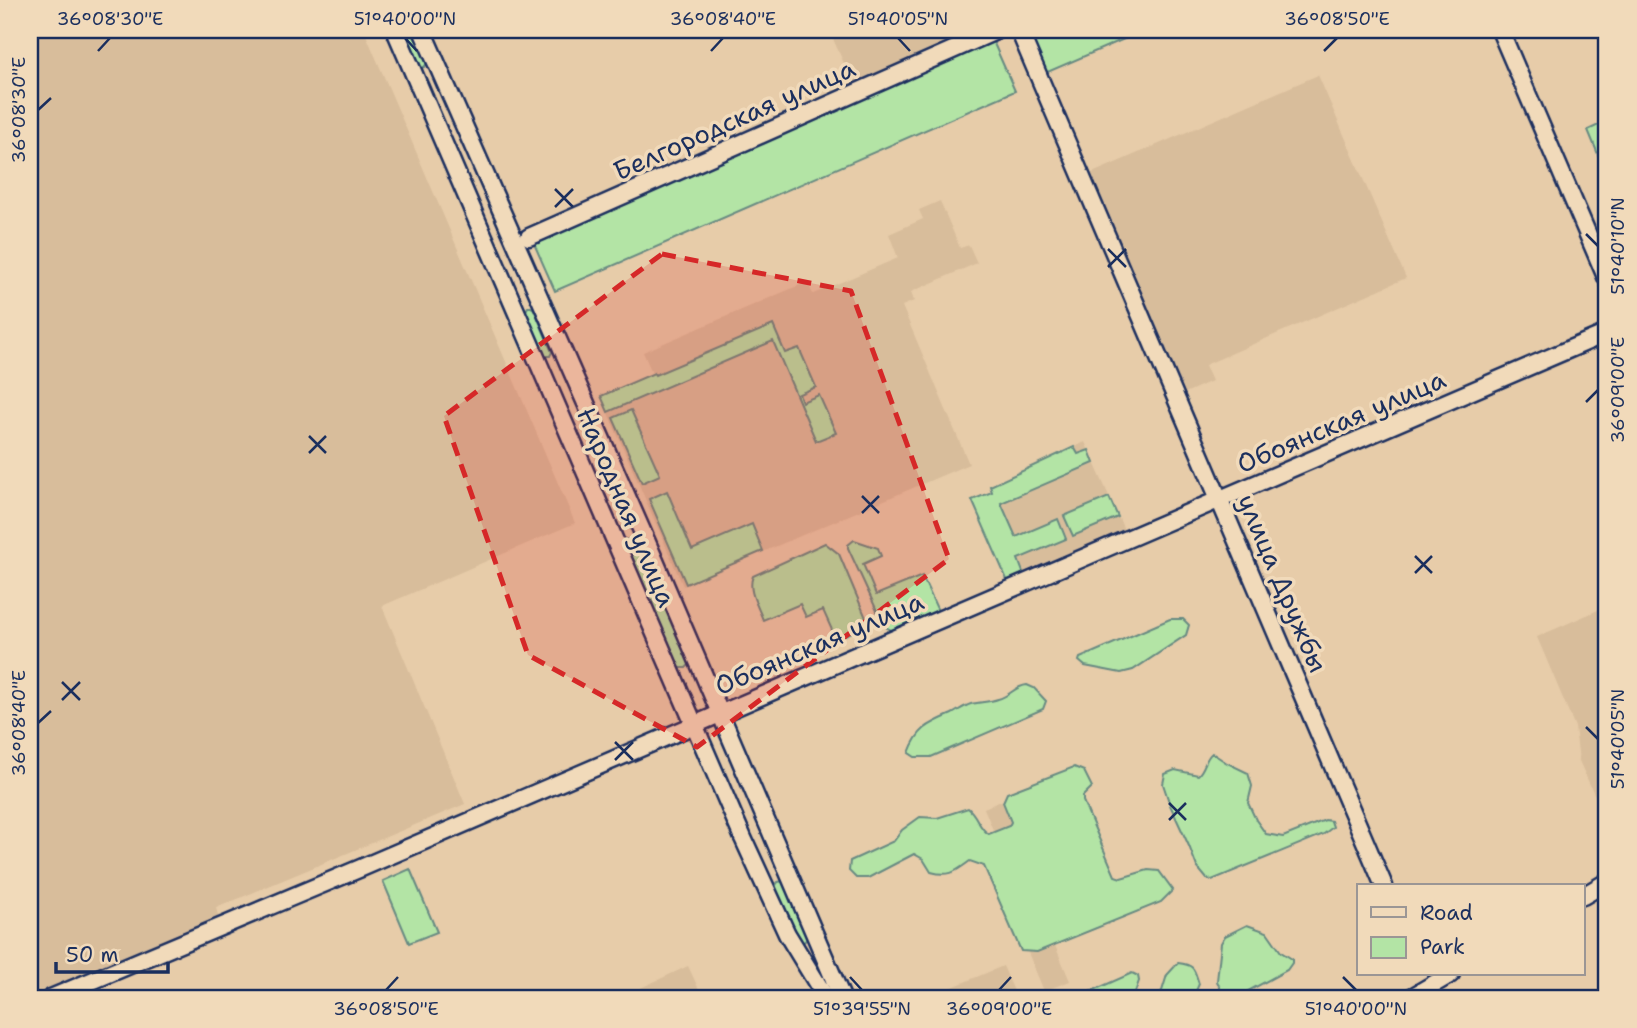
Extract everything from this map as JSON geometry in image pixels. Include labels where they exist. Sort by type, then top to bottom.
[{"type":"street","name":"Народная улица","points":[[395,30],[743,838],[787,934],[826,998]]},
{"type":"street","name":"Народная улица","points":[[422,30],[842,998]]},
{"type":"street","name":"Белгородская улица","points":[[529,237],[998,30]]},
{"type":"street","name":"улица Дружбы","points":[[1019,30],[1383,884]]},
{"type":"street","points":[[1500,30],[1607,279]]},
{"type":"street","name":"Обоянская улица","points":[[51,998],[361,868],[1607,333]]},
{"type":"street","points":[[1584,895],[1607,882]]},
{"type":"street","points":[[1410,998],[1424,981],[1443,976]]},
{"type":"highlighted area","points":[[662,254],[851,291],[949,559],[697,747],[528,655],[444,416]]},
{"type":"shaded area","points":[[30,30],[364,30],[575,523],[382,606],[465,804],[216,908],[219,919],[40,998],[30,998]]},
{"type":"shaded area","points":[[829,30],[985,30],[855,88]]},
{"type":"shaded area","points":[[1318,75],[1406,278],[1205,365],[1212,381],[1185,393],[1090,174]]},
{"type":"shaded area","points":[[940,201],[960,248],[969,245],[977,263],[911,292],[914,301],[902,306],[969,464],[683,586],[601,397],[653,375],[643,352],[807,282],[813,294],[898,258],[889,234],[923,219],[919,210]]},
{"type":"shaded area","points":[[1085,442],[1125,532],[1008,582],[972,500],[992,492],[990,486]]},
{"type":"shaded area","points":[[1607,606],[1607,822],[1579,761],[1575,727],[1537,637]]},
{"type":"shaded area","points":[[1006,799],[1040,910],[1070,981],[1044,991],[987,854],[1000,847],[984,808]]},
{"type":"shaded area","points":[[688,966],[703,998],[619,998]]},
{"type":"shaded area","points":[[1003,966],[1017,998],[926,998]]},
{"type":"green space","points":[[402,30],[413,30],[426,61],[424,67],[420,68],[418,65]]},
{"type":"green space","points":[[1024,30],[1145,30],[1043,74]]},
{"type":"green space","points":[[992,39],[1015,91],[555,291],[532,239]]},
{"type":"green space","points":[[1607,121],[1607,176],[1588,130]]},
{"type":"green space","points":[[528,307],[534,309],[552,352],[550,356],[543,354],[525,312]]},
{"type":"green space","points":[[773,325],[785,353],[799,348],[816,387],[799,394],[802,402],[819,395],[836,433],[816,441],[773,341],[608,412],[601,396]]},
{"type":"green space","points":[[631,410],[660,475],[642,483],[613,418]]},
{"type":"green space","points":[[1074,447],[1078,454],[1089,450],[1094,463],[1001,503],[1016,537],[1058,519],[1066,539],[1018,559],[1024,575],[1008,582],[972,500],[992,492],[990,486]]},
{"type":"green space","points":[[667,491],[692,550],[752,524],[763,551],[686,584],[649,499]]},
{"type":"green space","points":[[1109,497],[1118,517],[1073,536],[1064,516]]},
{"type":"green space","points":[[630,538],[639,540],[691,663],[686,668],[676,666],[625,546]]},
{"type":"green space","points":[[854,540],[878,548],[881,556],[863,564],[876,595],[922,576],[939,613],[898,630],[893,631],[884,626],[848,548]]},
{"type":"green space","points":[[825,543],[839,554],[869,625],[836,639],[823,610],[806,617],[800,604],[763,620],[752,592],[753,576]]},
{"type":"green space","points":[[1170,619],[1183,619],[1189,625],[1186,635],[1133,670],[1121,673],[1085,666],[1079,661],[1080,658]]},
{"type":"green space","points":[[1027,685],[1034,688],[1046,701],[1043,709],[931,757],[915,757],[909,753],[920,732],[931,724],[968,705],[1002,698]]},
{"type":"green space","points":[[1212,753],[1248,773],[1252,786],[1248,803],[1266,834],[1283,837],[1325,820],[1331,821],[1333,827],[1324,834],[1212,880],[1207,879],[1197,867],[1163,784],[1165,774],[1175,770],[1198,775]]},
{"type":"green space","points":[[1074,767],[1084,771],[1092,787],[1083,796],[1083,801],[1115,876],[1121,878],[1148,870],[1159,871],[1173,890],[1161,902],[1037,952],[1021,951],[984,866],[970,861],[952,873],[931,872],[923,859],[914,854],[868,878],[856,878],[849,871],[850,861],[894,841],[902,830],[920,817],[937,818],[968,808],[989,834],[1009,826],[1011,822],[1003,802],[1007,793]]},
{"type":"green space","points":[[410,869],[437,932],[409,943],[383,881]]},
{"type":"green space","points":[[783,881],[808,937],[804,942],[798,941],[774,888],[778,882]]},
{"type":"green space","points":[[1247,925],[1267,932],[1281,952],[1292,959],[1292,963],[1287,970],[1239,996],[1223,995],[1217,981],[1221,943],[1225,936]]},
{"type":"green space","points":[[1178,963],[1188,965],[1195,971],[1199,984],[1193,998],[1155,998],[1162,991],[1167,975]]},
{"type":"green space","points":[[1132,973],[1138,976],[1139,981],[1133,998],[1076,998]]}]
